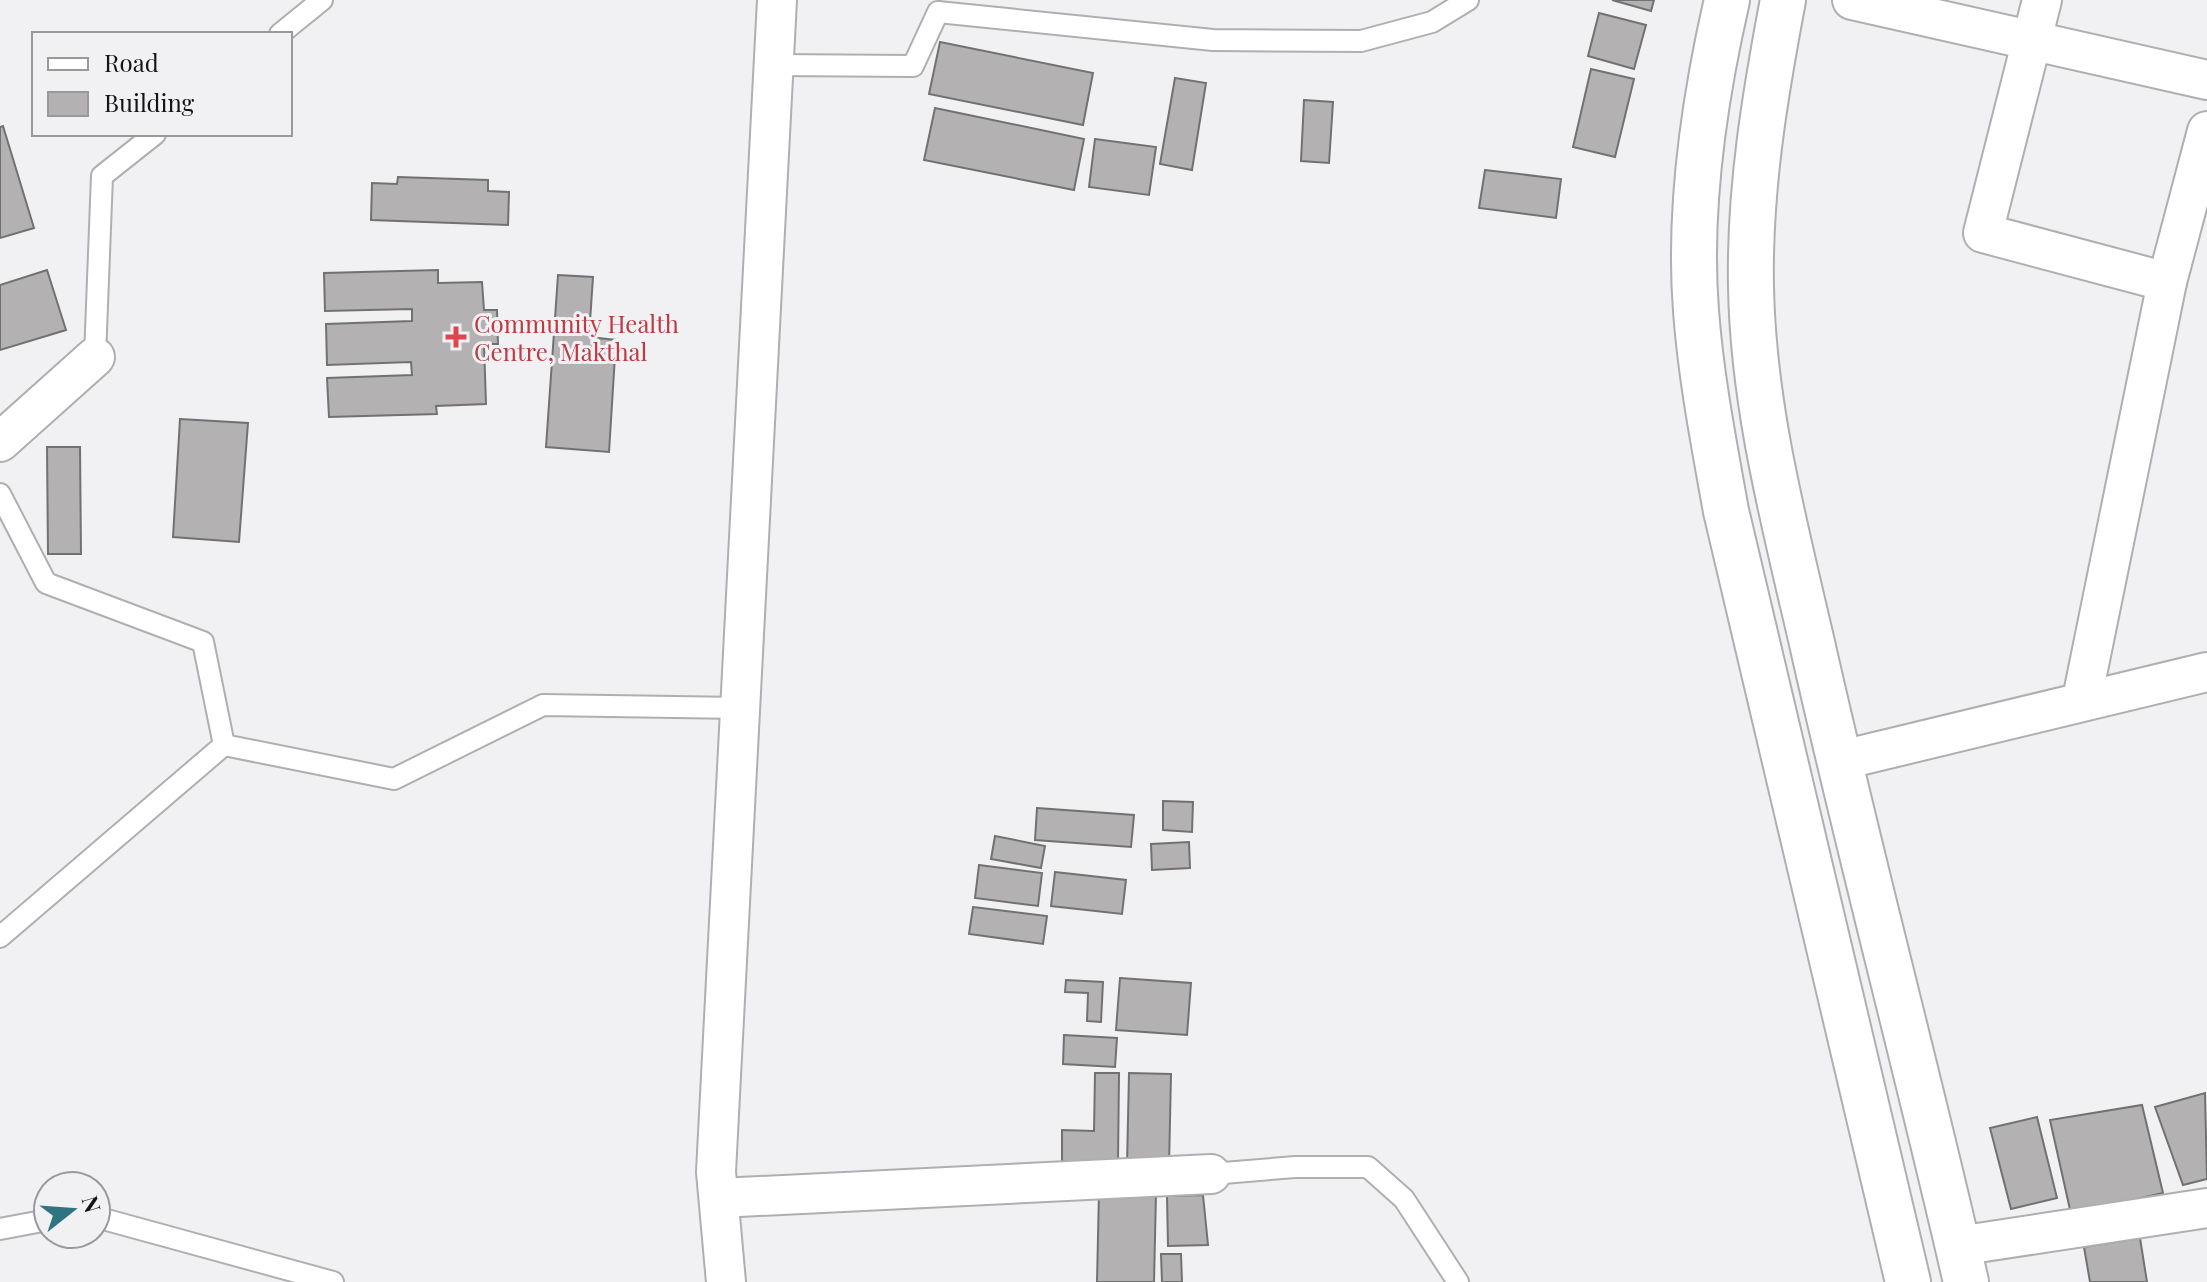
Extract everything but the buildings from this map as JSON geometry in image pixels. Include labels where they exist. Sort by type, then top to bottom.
[{"type":"highway","points":[[1727,0],[1707,112],[1694,226],[1696,310],[1706,406],[1726,511],[1908,1282]]},
{"type":"highway","points":[[1783,0],[1763,105],[1750,214],[1751,291],[1758,381],[1777,488],[1838,761],[1962,1264]]},
{"type":"street","points":[[726,1282],[716,1172],[777,0]]},
{"type":"street","points":[[1852,0],[2207,80]]},
{"type":"street","points":[[2042,0],[1983,233],[2167,282]]},
{"type":"street","points":[[2082,699],[2167,282],[2207,131]]},
{"type":"street","points":[[0,442],[95,357]]},
{"type":"street","points":[[1838,761],[2082,699],[2207,672]]},
{"type":"street","points":[[719,1198],[1211,1174]]},
{"type":"street","points":[[1962,1264],[2207,1208]]},
{"type":"lane","points":[[282,32],[322,0]]},
{"type":"lane","points":[[774,65],[913,66],[938,12],[1213,40],[1361,41],[1432,22],[1468,0]]},
{"type":"lane","points":[[95,357],[102,176],[152,136]]},
{"type":"lane","points":[[0,494],[46,583],[203,642],[224,745]]},
{"type":"lane","points":[[224,745],[394,779],[543,705],[740,708]]},
{"type":"lane","points":[[0,937],[224,745]]},
{"type":"lane","points":[[1211,1174],[1295,1167],[1368,1167],[1404,1199],[1458,1282]]},
{"type":"lane","points":[[112,1221],[333,1282]]},
{"type":"lane","points":[[0,1229],[32,1223]]},
{"type":"place","name":"Community Health Centre, Makthal","points":[[456,337]]}]
